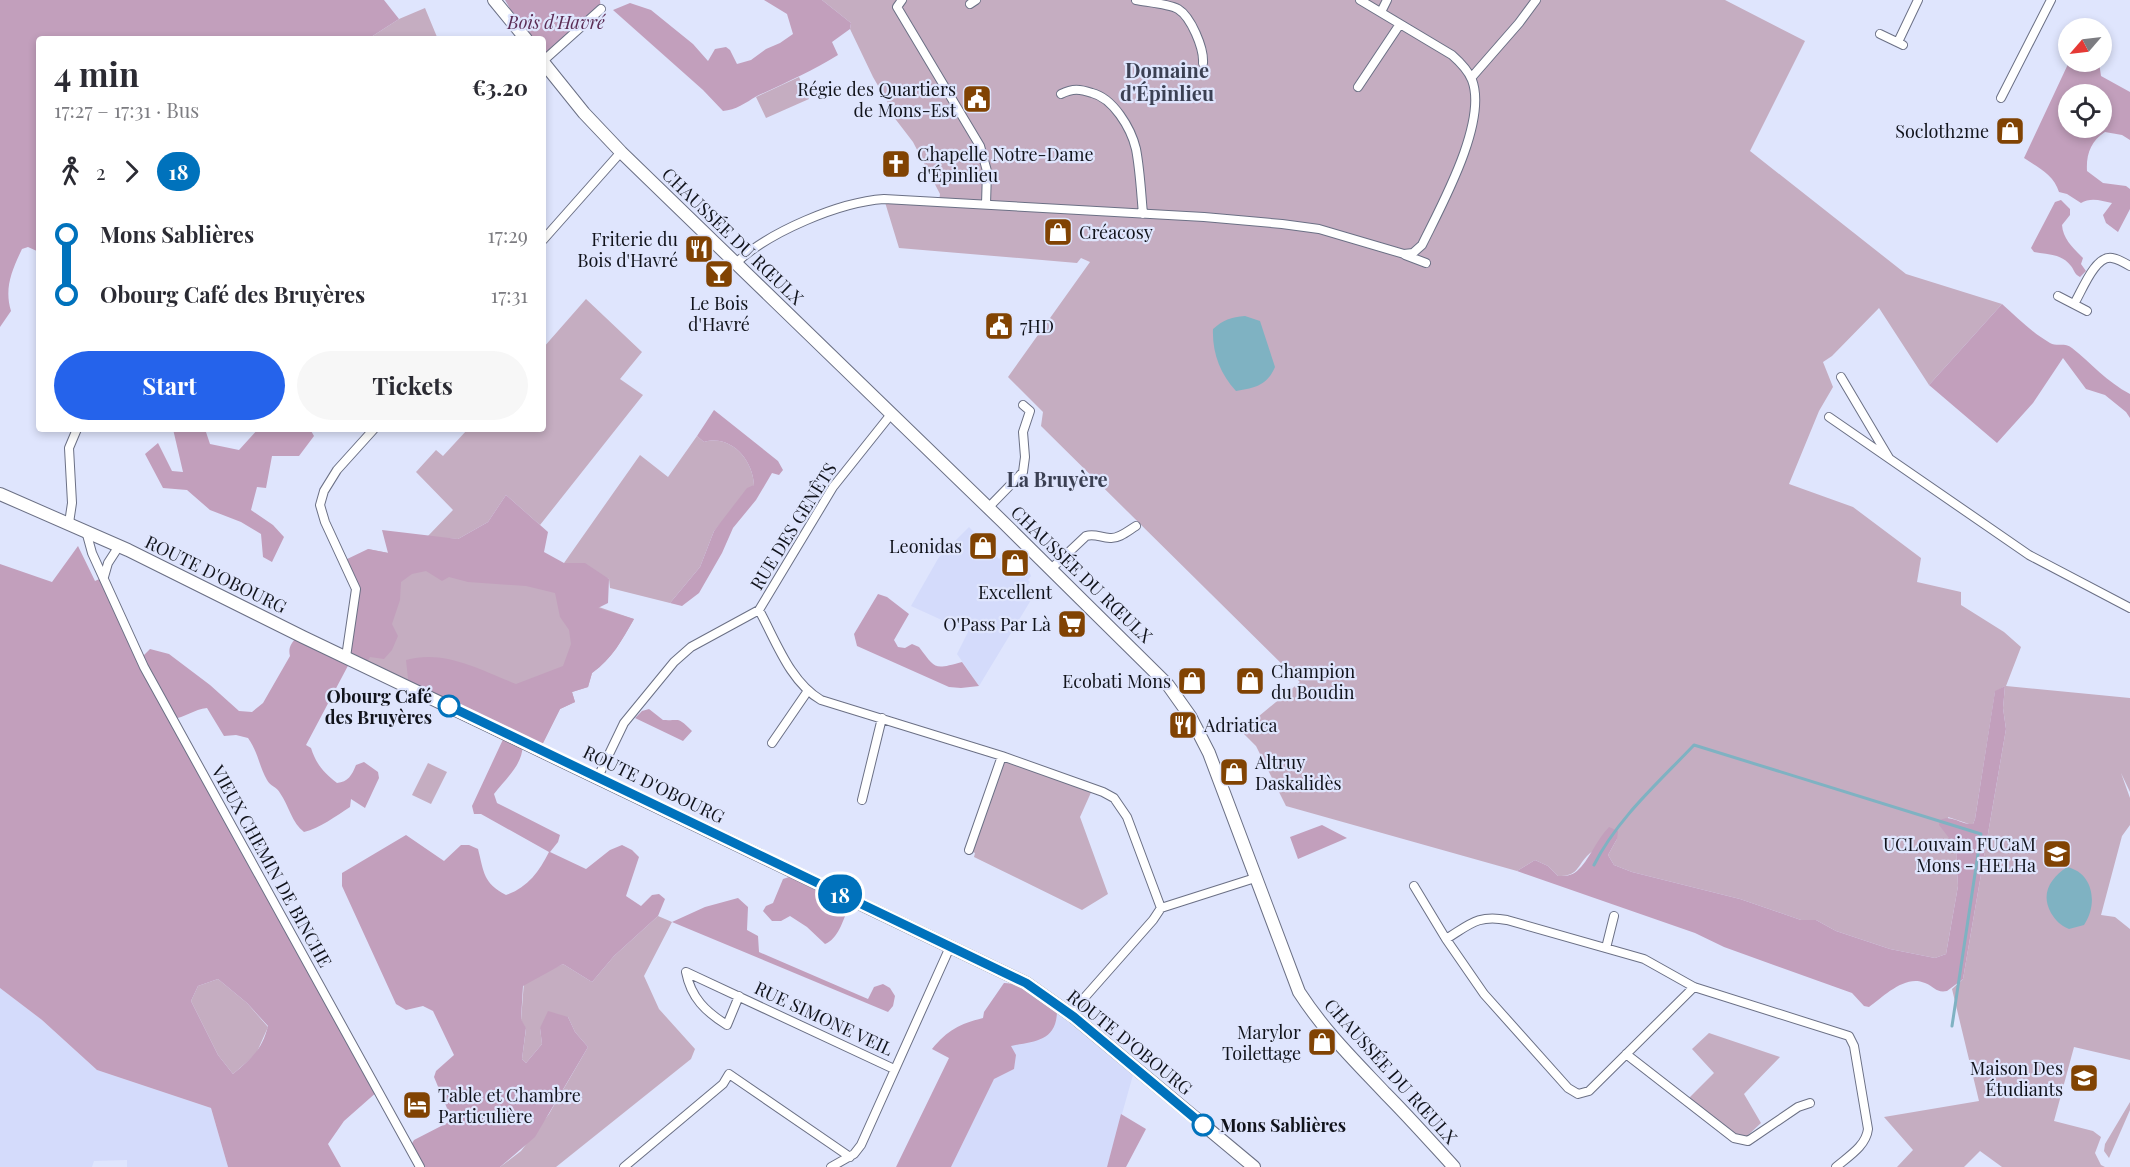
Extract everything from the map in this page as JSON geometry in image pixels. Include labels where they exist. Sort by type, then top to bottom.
[{"type":"main road","points":[[494,0],[524,36]]},
{"type":"main road","points":[[505,0],[525,36]]},
{"type":"main road","name":"CHAUSSÉE DU RŒULX","points":[[546,66],[584,113],[621,152],[1161,676],[1190,716],[1215,768],[1293,978],[1316,1018],[1337,1044],[1454,1167]]},
{"type":"main road","name":"ROUTE D'OBOURG","points":[[0,494],[119,546],[1026,983],[1070,1014],[1254,1167]]},
{"type":"street","points":[[902,0],[897,7],[980,146],[987,171],[986,204]]},
{"type":"street","points":[[1136,0],[1171,3],[1179,9],[1196,34],[1204,51],[1203,63]]},
{"type":"street","points":[[1359,0],[1452,55],[1471,78],[1476,102],[1456,176],[1422,245],[1413,253],[1404,254]]},
{"type":"street","points":[[1381,12],[1387,0]]},
{"type":"street","points":[[1471,78],[1536,0]]},
{"type":"street","points":[[1880,34],[1900,43],[1918,0]]},
{"type":"street","points":[[2001,98],[2051,0]]},
{"type":"street","name":"CHAUSSÉE DU RŒULX","points":[[546,62],[602,9]]},
{"type":"street","points":[[1358,87],[1401,24]]},
{"type":"street","points":[[1061,94],[1076,88],[1097,94],[1116,108],[1136,149],[1143,213]]},
{"type":"street","points":[[546,237],[621,152]]},
{"type":"street","points":[[736,263],[782,232],[846,206],[884,199],[1143,213],[1300,226],[1319,229],[1404,254],[1426,263]]},
{"type":"street","points":[[2074,304],[2097,262],[2105,258],[2112,258],[2130,266]]},
{"type":"street","points":[[2058,296],[2087,311]]},
{"type":"street","points":[[1841,377],[1891,460]]},
{"type":"street","points":[[988,508],[1019,477],[1024,468],[1023,432],[1030,411],[1023,405]]},
{"type":"street","name":"RUE DES GENÊTS","points":[[598,777],[624,723],[674,662],[691,647],[759,610],[833,487],[892,413]]},
{"type":"street","points":[[1828,417],[2029,555],[2130,608]]},
{"type":"street","points":[[69,523],[72,503],[69,448],[76,432]]},
{"type":"street","points":[[346,657],[356,589],[325,522],[320,505],[324,491],[337,470],[371,432]]},
{"type":"street","points":[[1051,569],[1086,536],[1092,534],[1111,539],[1136,526]]},
{"type":"street","name":"VIEUX CHEMIN DE BINCHE","points":[[86,531],[93,553],[144,667],[420,1167]]},
{"type":"street","points":[[104,577],[108,563],[119,546]]},
{"type":"street","points":[[759,610],[796,677],[807,692],[821,700],[1002,756],[1104,792],[1114,798],[1127,817],[1161,908]]},
{"type":"street","points":[[772,743],[807,692]]},
{"type":"street","points":[[862,800],[882,718]]},
{"type":"street","points":[[969,850],[1002,756]]},
{"type":"street","points":[[1070,1014],[1161,908],[1256,878]]},
{"type":"street","points":[[1414,886],[1446,939],[1484,994],[1568,1088],[1578,1094],[1589,1091],[1695,987]]},
{"type":"street","points":[[1606,948],[1614,916]]},
{"type":"street","points":[[1446,939],[1478,920],[1495,917],[1644,959],[1695,987],[1850,1036],[1854,1046],[1868,1129],[1867,1138],[1836,1167]]},
{"type":"street","points":[[831,1167],[850,1157],[861,1145],[950,947]]},
{"type":"street","name":"RUE SIMONE VEIL","points":[[740,996],[727,1025],[714,1017],[695,998],[686,972],[740,996],[894,1069]]},
{"type":"street","points":[[1626,1054],[1734,1138],[1741,1140],[1748,1141],[1798,1107],[1810,1103]]},
{"type":"street","points":[[624,1167],[723,1084],[729,1074],[850,1157]]},
{"type":"shaded area","points":[[822,0],[1725,0],[1805,41],[1750,151],[1906,274],[2002,304],[1929,385],[1879,308],[1832,356],[1823,362],[1833,387],[1819,411],[1789,484],[1853,507],[1921,558],[1917,582],[1961,592],[1961,605],[2004,632],[2021,647],[2006,686],[2130,698],[2130,792],[2121,773],[2130,798],[2130,825],[2122,836],[2101,915],[2115,917],[2130,929],[2130,1060],[2074,1047],[2054,1121],[2093,1131],[2101,1137],[2095,1153],[2101,1165],[2105,1167],[2002,1167],[1980,1151],[1964,1167],[1897,1167],[1913,1150],[1884,1117],[1979,1101],[1952,989],[1963,979],[2006,729],[2003,708],[2005,686],[1995,692],[1973,824],[1948,817],[1956,846],[1958,886],[1946,954],[1935,958],[1890,949],[1836,931],[1816,920],[1801,920],[1740,899],[1632,872],[1614,865],[1608,855],[1617,839],[1590,853],[1573,873],[1558,876],[1548,866],[1535,860],[1517,871],[1286,806],[1256,746],[1241,731],[1300,682],[1041,426],[1043,412],[1008,377],[1090,262],[1081,258],[1077,263],[899,248],[884,199],[939,201],[940,194],[913,142],[890,112],[892,110],[850,29],[851,23]]},
{"type":"shaded area","points":[[425,8],[437,36],[373,36],[399,19]]},
{"type":"shaded area","points":[[799,77],[809,99],[766,118],[756,97]]},
{"type":"shaded area","points":[[586,299],[642,352],[620,379],[643,395],[540,525],[506,495],[488,522],[458,539],[427,537],[453,510],[416,472],[436,450],[443,456],[465,432],[546,432],[546,345]]},
{"type":"shaded area","points":[[1245,316],[1260,321],[1275,367],[1264,382],[1236,391],[1218,362],[1213,329],[1220,323]]},
{"type":"shaded area","points":[[697,436],[704,442],[723,442],[739,451],[750,467],[754,485],[714,531],[700,567],[670,603],[610,588],[609,579],[564,563],[640,455],[668,477]]},
{"type":"shaded area","points":[[969,527],[999,559],[1009,549],[1027,567],[1031,576],[1026,587],[1034,595],[979,686],[957,654],[968,632],[911,606],[939,557]]},
{"type":"shaded area","points":[[368,549],[436,562],[555,592],[634,619],[611,655],[592,673],[588,687],[572,692],[575,702],[560,709],[540,749],[346,657]]},
{"type":"shaded area","points":[[1002,756],[1093,788],[1080,817],[1108,894],[1082,910],[974,857],[975,853],[969,850]]},
{"type":"shaded area","points":[[428,763],[447,772],[431,804],[412,795]]},
{"type":"shaded area","points":[[2067,867],[2083,876],[2088,883],[2092,899],[2084,925],[2069,929],[2051,913],[2047,899],[2052,881]]},
{"type":"shaded area","points":[[658,916],[672,922],[644,976],[659,1009],[695,1049],[691,1059],[556,1167],[500,1167],[521,1151],[549,1114],[588,1047],[575,1032],[568,1017],[540,1028],[542,1044],[526,1063],[522,1059],[526,1029],[521,1020],[524,982],[563,964],[592,982],[614,956]]},
{"type":"shaded area","points":[[218,979],[247,1003],[268,1027],[256,1054],[233,1074],[218,1055],[191,1001],[198,986]]},
{"type":"shaded area","points":[[1004,983],[1034,994],[1133,1075],[1107,1167],[951,1167],[994,1078],[1014,1069],[984,1012]]},
{"type":"shaded area","points":[[0,988],[42,1020],[97,1070],[211,1108],[228,1167],[127,1167],[127,1160],[94,1161],[92,1167],[0,1167]]},
{"type":"shaded area","points":[[1709,1033],[1780,1057],[1744,1094],[1761,1123],[1746,1137],[1736,1135],[1689,1098],[1714,1073],[1692,1049]]},
{"type":"shaded area","points":[[2130,1102],[2130,1110],[2109,1158],[2104,1151],[2105,1144]]},
{"type":"green space","points":[[0,0],[384,0],[399,19],[373,36],[36,36],[36,251],[28,247],[22,249],[12,272],[9,287],[11,311],[0,327]]},
{"type":"green space","name":"Bois d'Havré","points":[[505,0],[600,0],[601,9],[546,58],[546,36],[525,36]]},
{"type":"green space","points":[[764,0],[822,0],[851,23],[850,29],[832,42],[838,55],[740,106],[723,111],[703,90],[613,10],[630,3],[651,10],[693,44],[708,61],[715,49],[726,47],[737,64],[751,60],[793,34],[787,14]]},
{"type":"green space","points":[[2064,72],[2100,72],[2101,76],[2130,92],[2130,140],[2122,135],[2112,133],[2112,84],[2059,84]]},
{"type":"green space","points":[[2058,85],[2058,138],[2098,138],[2089,154],[2087,171],[2103,183],[2126,186],[2130,189],[2130,209],[2118,232],[2106,223],[2103,215],[2112,203],[2093,200],[2081,203],[2059,192],[2050,176],[2024,158]]},
{"type":"green space","points":[[2061,200],[2070,209],[2070,215],[2062,225],[2064,235],[2083,258],[2081,264],[2086,271],[2080,277],[2063,259],[2034,252],[2031,248],[2055,202]]},
{"type":"green space","points":[[2002,304],[2037,335],[2053,344],[2069,346],[2130,394],[2130,418],[2105,395],[2086,389],[2063,358],[2033,403],[1997,443],[1929,385]]},
{"type":"green space","points":[[714,410],[778,461],[783,470],[779,475],[772,473],[756,500],[733,528],[722,553],[699,593],[682,606],[670,603],[700,567],[714,531],[747,488],[754,485],[750,467],[739,451],[723,442],[704,442],[697,436]]},
{"type":"green space","points":[[174,432],[206,432],[210,444],[239,450],[255,432],[312,432],[314,436],[299,456],[272,456],[266,488],[257,487],[251,510],[273,525],[284,537],[272,562],[263,557],[261,534],[241,522],[210,510],[187,490],[163,488],[145,454],[158,443],[172,471],[183,472]]},
{"type":"green space","points":[[506,495],[548,532],[544,552],[564,563],[585,563],[609,579],[608,603],[598,608],[634,619],[611,655],[592,673],[588,687],[572,692],[575,702],[560,709],[540,749],[522,741],[518,763],[494,794],[497,803],[560,835],[558,842],[550,852],[586,869],[610,850],[622,845],[632,850],[639,857],[626,896],[641,906],[652,895],[659,894],[665,899],[658,916],[614,956],[592,982],[563,964],[523,986],[521,1019],[526,1028],[522,1059],[526,1063],[542,1044],[540,1028],[548,1011],[568,1017],[575,1032],[588,1047],[535,1137],[500,1167],[420,1167],[409,1148],[414,1140],[447,1123],[449,1113],[434,1077],[436,1071],[454,1055],[433,1011],[423,1006],[406,1010],[396,1004],[342,886],[342,873],[406,835],[444,861],[461,845],[469,845],[478,849],[483,870],[489,881],[498,891],[506,895],[526,884],[537,873],[549,852],[481,814],[474,814],[472,806],[506,733],[409,688],[406,660],[420,657],[448,659],[476,667],[516,684],[563,666],[571,644],[569,630],[560,617],[555,593],[526,586],[468,582],[449,577],[442,581],[426,571],[412,574],[401,582],[400,600],[392,624],[398,636],[392,650],[384,659],[370,657],[364,666],[351,660],[306,745],[311,748],[321,768],[337,783],[347,780],[356,765],[364,762],[378,772],[379,778],[365,808],[351,799],[350,807],[304,832],[296,824],[279,791],[267,780],[248,738],[236,735],[224,736],[207,708],[172,719],[378,1091],[344,1121],[328,1144],[341,1167],[228,1167],[211,1108],[97,1070],[42,1020],[0,988],[0,564],[52,582],[78,546],[95,581],[104,577],[143,656],[150,649],[169,654],[210,685],[239,711],[252,712],[263,703],[290,656],[290,646],[297,637],[345,657],[356,589],[343,561],[368,549],[388,553],[382,530],[458,539],[488,522]],"holes":[[[218,979],[247,1003],[268,1026],[263,1042],[255,1053],[233,1074],[218,1055],[191,1001],[198,986]]]},
{"type":"green space","points":[[878,594],[887,597],[909,614],[894,640],[898,647],[905,648],[912,644],[919,647],[932,664],[940,667],[962,662],[979,686],[949,687],[857,646],[854,634]]},
{"type":"green space","points":[[2005,686],[2003,708],[2006,729],[1963,979],[1947,991],[1938,990],[1917,981],[1910,982],[1895,988],[1869,1007],[1864,1006],[1852,993],[1724,947],[1695,933],[1517,871],[1535,860],[1548,866],[1558,876],[1572,874],[1585,862],[1609,827],[1618,831],[1617,839],[1608,855],[1614,865],[1632,872],[1740,899],[1801,920],[1816,920],[1836,931],[1890,949],[1935,958],[1946,954],[1958,886],[1956,847],[1939,825],[1940,820],[1949,818],[1973,824],[1995,691]]},
{"type":"green space","points":[[649,709],[663,720],[681,721],[692,731],[683,741],[635,718],[642,711]]},
{"type":"green space","points":[[1322,825],[1347,838],[1298,859],[1290,837]]},
{"type":"green space","points":[[789,877],[845,901],[848,908],[837,934],[830,942],[825,944],[807,927],[790,916],[781,921],[772,921],[763,911],[766,906],[773,903],[783,879]]},
{"type":"green space","points":[[738,898],[748,907],[747,930],[758,936],[759,952],[868,999],[874,987],[883,984],[890,988],[895,996],[893,1006],[888,1012],[672,922],[705,907]]},
{"type":"green space","points":[[1004,983],[1026,989],[1057,1012],[1053,1029],[1048,1035],[1035,1041],[1011,1046],[1016,1055],[1014,1069],[994,1079],[951,1167],[896,1167],[949,1058],[932,1049],[954,1029],[983,1018],[984,1012]]},
{"type":"green space","points":[[1121,1114],[1146,1129],[1126,1167],[1107,1167]]},
{"type":"waterway","points":[[1594,865],[1603,848],[1626,817],[1694,745],[1981,834],[1952,1026]]},
{"type":"bus line","name":"18","points":[[449,706],[1026,983],[1074,1017],[1203,1125]]},
{"type":"place","name":"Régie des Quartiers de Mons-Est","points":[[977,99]]},
{"type":"place","name":"Socloth2me","points":[[2010,131]]},
{"type":"place","name":"Chapelle Notre-Dame d'Épinlieu","points":[[896,164]]},
{"type":"place","name":"Créacosy","points":[[1058,232]]},
{"type":"place","name":"Friterie du Bois d'Havré","points":[[699,249]]},
{"type":"place","name":"Le Bois d'Havré","points":[[719,274]]},
{"type":"place","name":"7HD","points":[[999,326]]},
{"type":"place","name":"Leonidas","points":[[983,546]]},
{"type":"place","name":"Excellent","points":[[1015,563]]},
{"type":"place","name":"O'Pass Par Là","points":[[1072,624]]},
{"type":"place","name":"Ecobati Mons","points":[[1192,681]]},
{"type":"place","name":"Champion du Boudin","points":[[1250,681]]},
{"type":"place","name":"Obourg Café des Bruyères","points":[[449,706]]},
{"type":"place","name":"Adriatica","points":[[1183,725]]},
{"type":"place","name":"Altruy Daskalidès","points":[[1234,772]]},
{"type":"place","name":"UCLouvain FUCaM Mons - HELHa","points":[[2057,854]]},
{"type":"place","name":"Marylor Toilettage","points":[[1322,1042]]},
{"type":"place","name":"Maison Des Étudiants","points":[[2084,1078]]},
{"type":"place","name":"Table et Chambre Particulière","points":[[417,1105]]},
{"type":"place","name":"Mons Sablières","points":[[1203,1125]]},
{"type":"district","name":"Domaine d'Épinlieu","points":[[1167,80]]},
{"type":"district","name":"La Bruyère","points":[[1057,478]]}]
